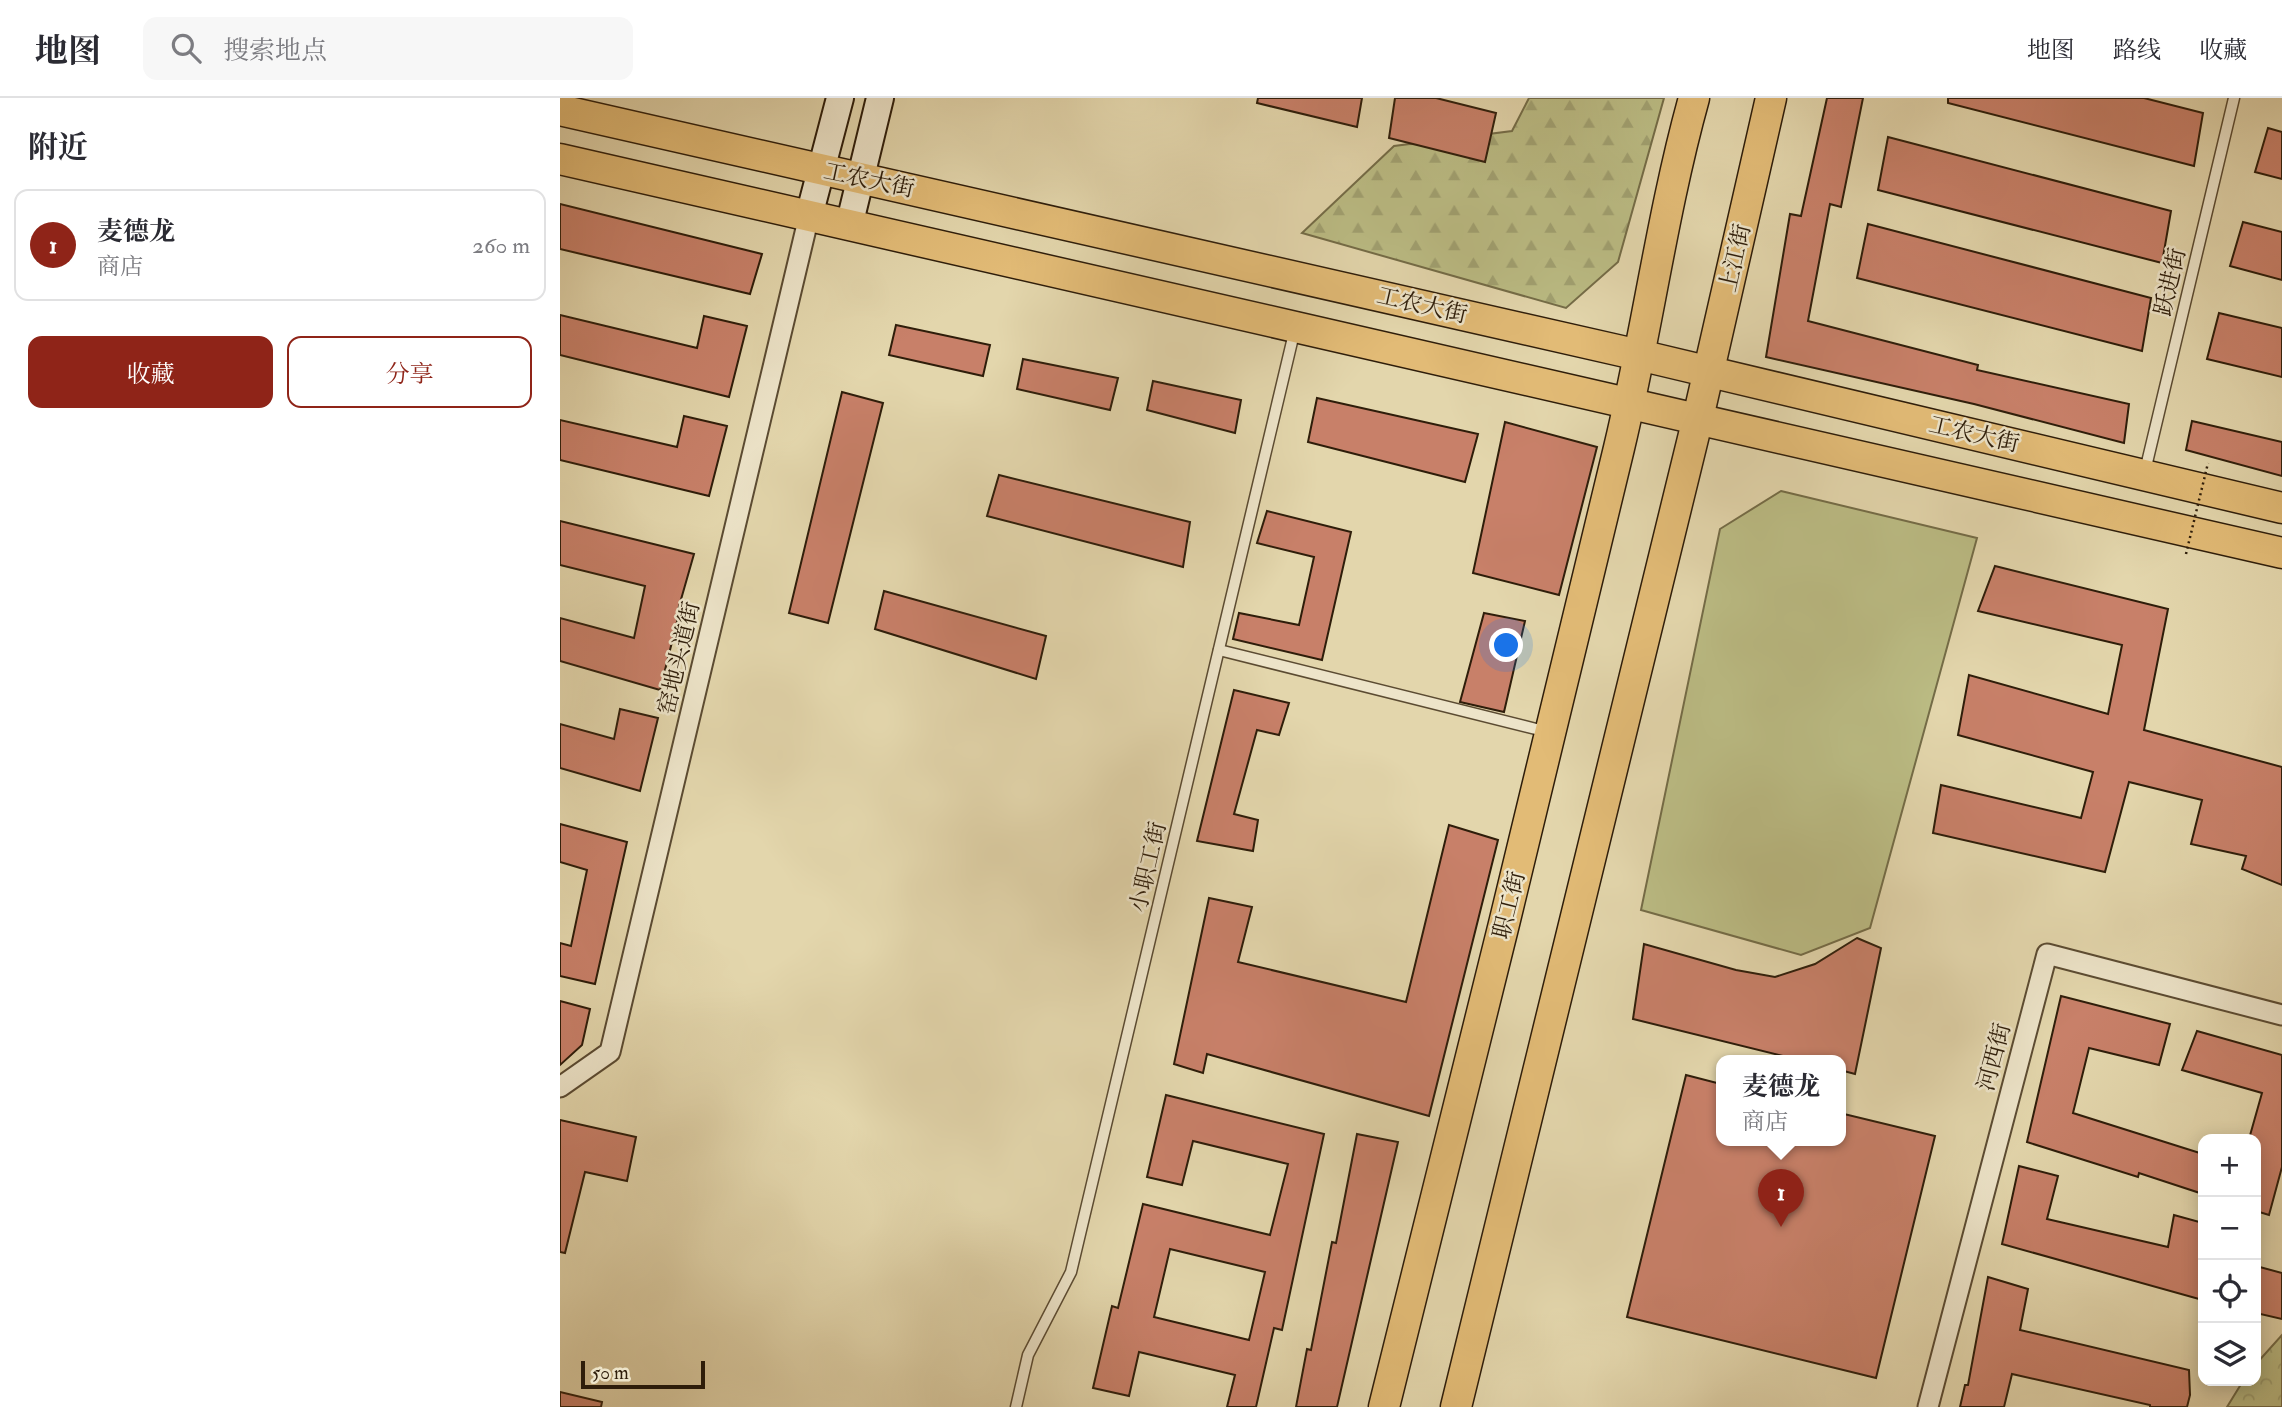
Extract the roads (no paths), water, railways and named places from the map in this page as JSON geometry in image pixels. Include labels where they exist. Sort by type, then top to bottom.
[{"type":"main road","points":[[1630,403],[1682,142],[1694,98]]},
{"type":"main road","name":"上江街","points":[[1698,418],[1771,98]]},
{"type":"main road","name":"工农大街","points":[[560,110],[1709,371],[2282,508]]},
{"type":"main road","name":"工农大街","points":[[560,159],[2282,554]]},
{"type":"main road","name":"职工街","points":[[1384,1407],[1630,403]]},
{"type":"main road","points":[[1456,1407],[1698,418]]},
{"type":"street","points":[[810,216],[840,98]]},
{"type":"street","points":[[849,226],[880,98]]},
{"type":"street","name":"窑地头道街","points":[[560,1087],[610,1052],[810,216]]},
{"type":"street","name":"河西街","points":[[1928,1407],[2047,954],[2282,1015]]},
{"type":"lane","name":"跃进街","points":[[2144,475],[2234,98]]},
{"type":"lane","name":"小职工街","points":[[1016,1407],[1028,1355],[1071,1272],[1296,328]]},
{"type":"lane","points":[[1219,650],[1551,732]]},
{"type":"place","name":"麦德龙","points":[[1781,1227]]}]
